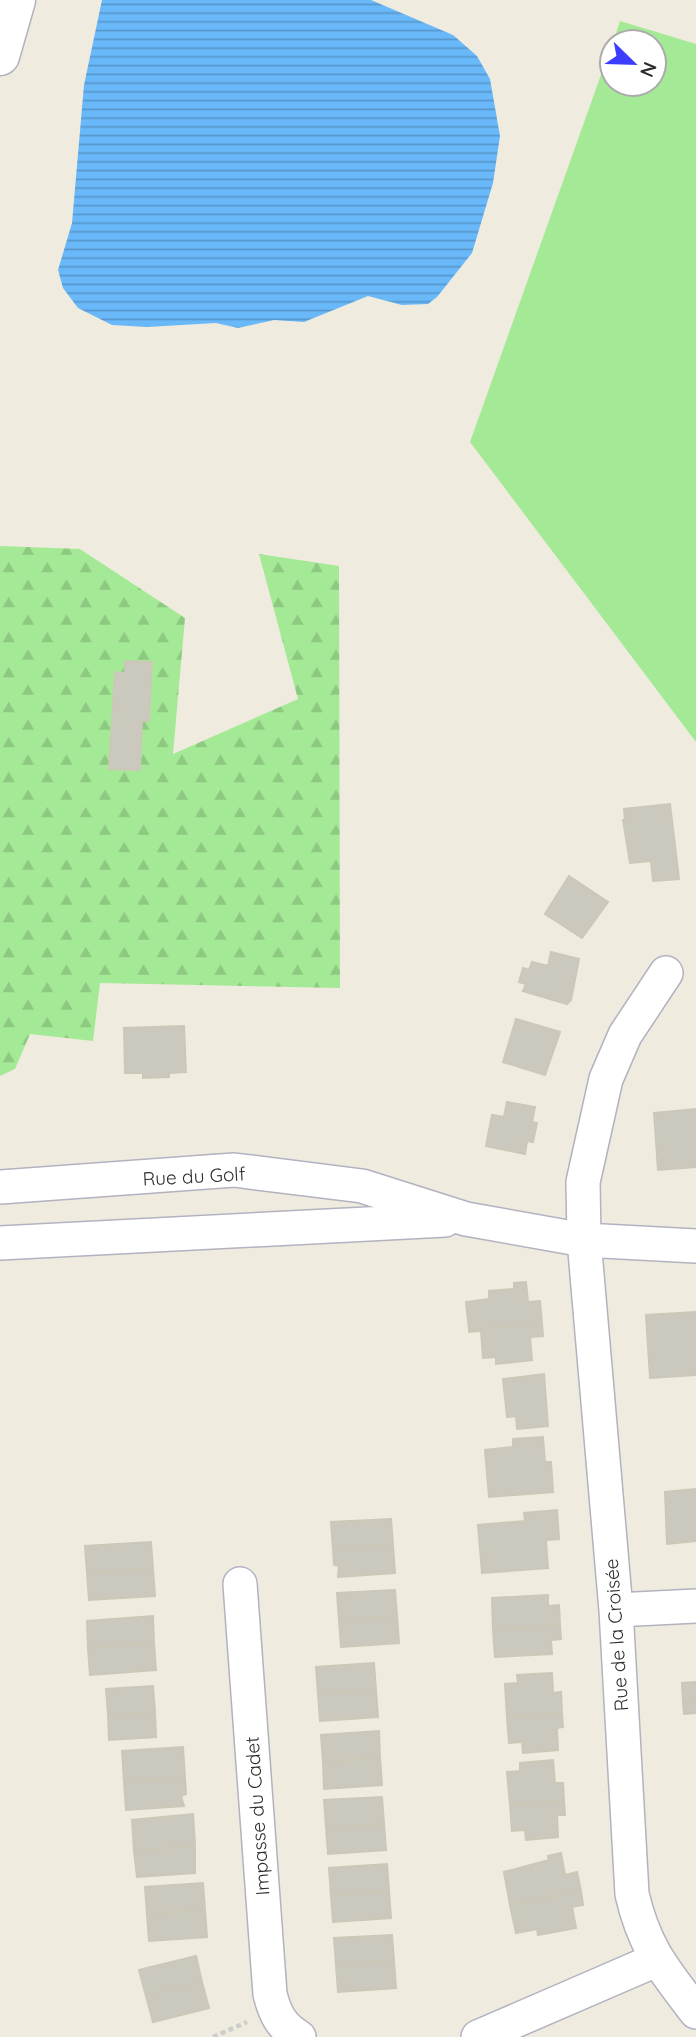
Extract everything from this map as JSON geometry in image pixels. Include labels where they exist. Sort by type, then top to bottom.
[{"type":"main road","points":[[0,56],[16,0]]},
{"type":"street","name":"Rue de la Croisée","points":[[666,974],[625,1035],[606,1079],[585,1165],[584,1240],[616,1610],[632,1894],[640,1928],[656,1960],[696,2012]]},
{"type":"street","name":"Rue du Golf","points":[[0,1186],[234,1170],[362,1186],[466,1219],[584,1240],[696,1247]]},
{"type":"street","name":"Rue du Golf","points":[[0,1242],[466,1219]]},
{"type":"street","name":"Impasse du Cadet","points":[[240,1584],[270,1994],[274,2010]]},
{"type":"street","points":[[616,1610],[696,1606]]},
{"type":"street","points":[[478,2037],[656,1960]]},
{"type":"street","points":[[274,2010],[284,2028],[299,2037]]},
{"type":"path","points":[[213,2037],[274,2010]]},
{"type":"green space","points":[[620,21],[643,28],[618,28]]},
{"type":"green space","points":[[668,36],[696,44],[696,742],[470,442],[598,83],[598,98],[668,98]]},
{"type":"green space","points":[[0,546],[80,549],[185,618],[173,754],[298,699],[259,554],[339,566],[340,988],[100,983],[93,1041],[30,1034],[15,1069],[0,1076]]},
{"type":"water","points":[[102,0],[371,0],[453,35],[477,56],[490,79],[500,136],[493,183],[472,253],[437,297],[428,304],[402,305],[368,296],[304,322],[274,320],[238,328],[216,323],[147,327],[112,325],[78,308],[63,288],[58,270],[72,223],[84,85]]},
{"type":"building","points":[[125,661],[152,662],[149,721],[142,721],[140,770],[109,769],[115,672],[125,673]]},
{"type":"building","points":[[670,804],[679,879],[653,881],[651,861],[630,863],[623,820],[624,809]]},
{"type":"building","points":[[569,876],[608,902],[582,938],[545,914]]},
{"type":"building","points":[[551,952],[579,959],[571,1000],[567,1004],[523,991],[526,984],[519,982],[523,968],[529,970],[532,962],[548,966]]},
{"type":"building","points":[[516,1019],[560,1032],[545,1075],[503,1062]]},
{"type":"building","points":[[184,1026],[186,1072],[169,1073],[169,1077],[143,1078],[143,1073],[125,1073],[124,1028]]},
{"type":"building","points":[[507,1102],[535,1107],[532,1122],[537,1123],[533,1142],[527,1141],[525,1154],[486,1146],[492,1115],[504,1117]]},
{"type":"building","points":[[696,1109],[696,1167],[658,1170],[654,1113]]},
{"type":"building","points":[[526,1282],[528,1302],[540,1301],[542,1324],[469,1329],[466,1302],[489,1299],[489,1291],[514,1289],[514,1283]]},
{"type":"building","points":[[696,1312],[696,1375],[650,1378],[646,1315]]},
{"type":"building","points":[[542,1324],[543,1336],[530,1337],[532,1360],[496,1364],[496,1357],[483,1358],[481,1331],[469,1332],[469,1329]]},
{"type":"building","points":[[544,1374],[548,1426],[517,1429],[516,1416],[507,1417],[503,1379]]},
{"type":"building","points":[[543,1437],[545,1462],[551,1462],[553,1492],[489,1497],[485,1450],[513,1447],[513,1439]]},
{"type":"building","points":[[696,1489],[696,1541],[667,1544],[665,1492]]},
{"type":"building","points":[[557,1510],[559,1539],[546,1540],[548,1568],[482,1573],[478,1525],[525,1521],[524,1513]]},
{"type":"building","points":[[391,1519],[393,1545],[333,1549],[331,1522]]},
{"type":"building","points":[[151,1542],[153,1569],[87,1573],[85,1546]]},
{"type":"building","points":[[393,1545],[395,1573],[338,1577],[339,1566],[334,1565],[333,1549]]},
{"type":"building","points":[[153,1569],[155,1596],[89,1600],[87,1573]]},
{"type":"building","points":[[395,1590],[397,1616],[339,1620],[337,1593]]},
{"type":"building","points":[[548,1595],[548,1606],[559,1605],[560,1625],[493,1630],[492,1598]]},
{"type":"building","points":[[153,1616],[154,1643],[88,1648],[87,1621]]},
{"type":"building","points":[[397,1616],[399,1643],[341,1647],[339,1620]]},
{"type":"building","points":[[560,1625],[561,1639],[551,1640],[552,1654],[495,1657],[493,1630]]},
{"type":"building","points":[[154,1643],[156,1670],[90,1675],[88,1648]]},
{"type":"building","points":[[374,1663],[376,1690],[318,1694],[316,1667]]},
{"type":"building","points":[[552,1673],[553,1693],[561,1692],[562,1713],[507,1717],[505,1684],[518,1683],[517,1675]]},
{"type":"building","points":[[696,1682],[696,1701],[683,1702],[682,1683]]},
{"type":"building","points":[[153,1686],[155,1712],[108,1715],[106,1689]]},
{"type":"building","points":[[376,1690],[378,1717],[320,1721],[318,1694]]},
{"type":"building","points":[[696,1701],[696,1713],[684,1714],[683,1702]]},
{"type":"building","points":[[155,1712],[156,1737],[109,1740],[108,1715]]},
{"type":"building","points":[[562,1713],[563,1727],[557,1728],[558,1750],[523,1753],[522,1742],[509,1743],[507,1717]]},
{"type":"building","points":[[379,1731],[380,1758],[323,1762],[321,1735]]},
{"type":"building","points":[[183,1747],[185,1778],[124,1782],[122,1751]]},
{"type":"building","points":[[380,1758],[382,1785],[324,1789],[323,1762]]},
{"type":"building","points":[[553,1760],[555,1783],[563,1783],[564,1801],[510,1805],[507,1772],[520,1771],[520,1763]]},
{"type":"building","points":[[185,1778],[186,1794],[181,1796],[184,1806],[126,1810],[124,1782]]},
{"type":"building","points":[[382,1797],[384,1824],[326,1827],[324,1800]]},
{"type":"building","points":[[564,1801],[565,1815],[557,1815],[558,1837],[526,1840],[525,1830],[512,1831],[510,1805]]},
{"type":"building","points":[[193,1814],[195,1845],[134,1851],[132,1820]]},
{"type":"building","points":[[384,1824],[386,1850],[328,1854],[326,1827]]},
{"type":"building","points":[[195,1845],[195,1873],[137,1877],[134,1851]]},
{"type":"building","points":[[561,1853],[565,1875],[577,1872],[581,1891],[510,1905],[504,1872],[549,1860],[548,1856]]},
{"type":"building","points":[[387,1864],[389,1891],[331,1895],[329,1868]]},
{"type":"building","points":[[203,1883],[205,1910],[147,1914],[145,1887]]},
{"type":"building","points":[[389,1891],[391,1918],[333,1922],[331,1895]]},
{"type":"building","points":[[581,1891],[583,1905],[572,1907],[576,1928],[538,1935],[537,1929],[516,1933],[510,1905]]},
{"type":"building","points":[[205,1910],[207,1937],[149,1941],[147,1914]]},
{"type":"building","points":[[392,1935],[394,1961],[336,1965],[334,1938]]},
{"type":"building","points":[[196,1956],[202,1982],[146,1996],[139,1970]]},
{"type":"building","points":[[394,1961],[396,1988],[338,1992],[336,1965]]},
{"type":"building","points":[[202,1982],[209,2008],[153,2022],[146,1996]]}]
